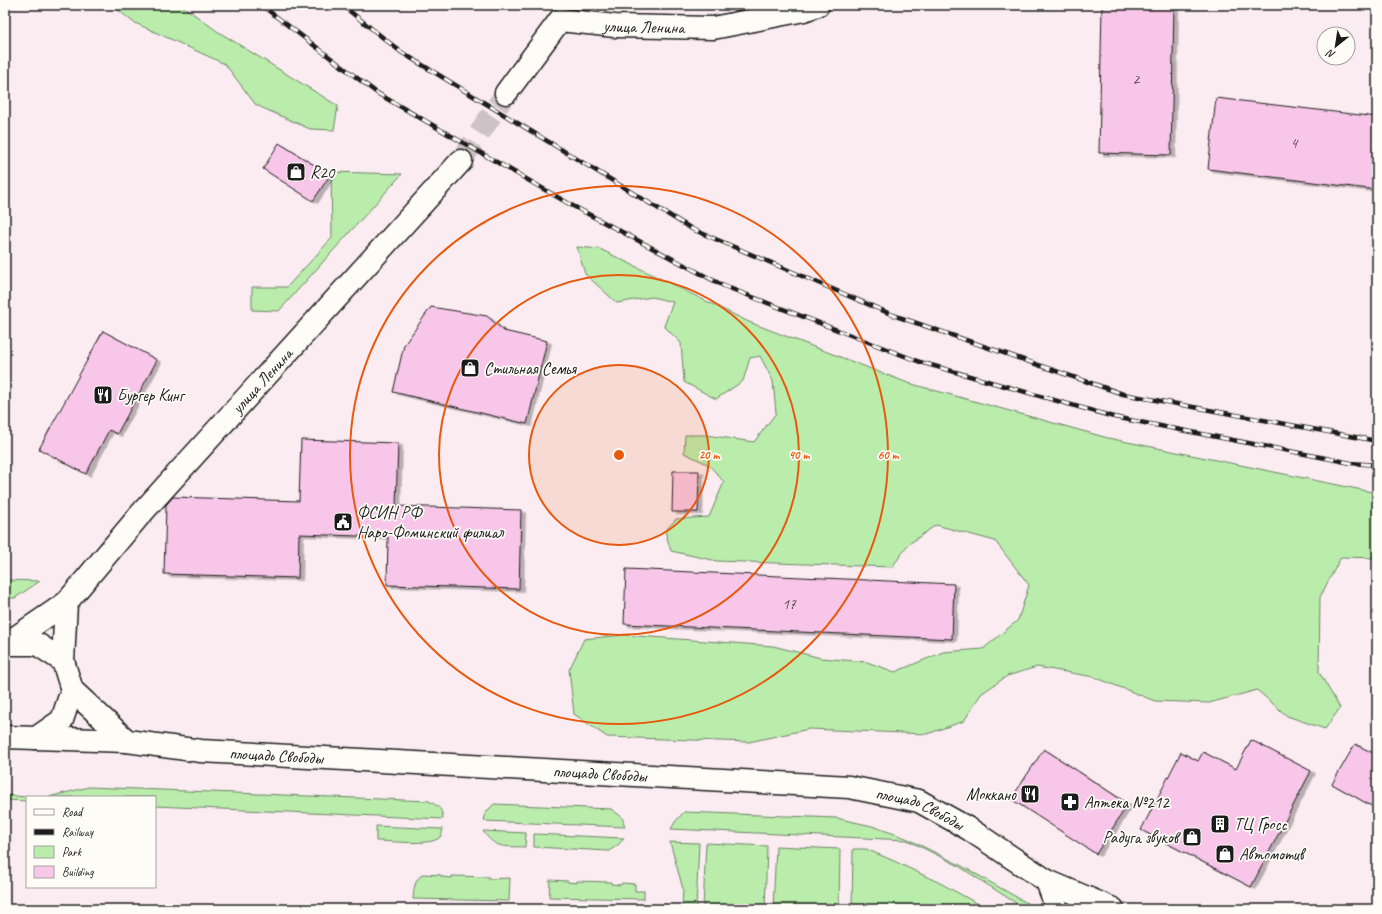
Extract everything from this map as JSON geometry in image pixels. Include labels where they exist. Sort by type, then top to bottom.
[{"type":"main road","name":"улица Ленина","points":[[506,93],[560,20],[615,26],[713,28],[804,10],[818,5]]},
{"type":"main road","name":"улица Ленина","points":[[6,645],[66,603],[139,516],[461,161]]},
{"type":"main road","points":[[66,603],[63,661],[72,690],[127,741]]},
{"type":"main road","points":[[6,645],[37,644],[63,661]]},
{"type":"main road","points":[[36,738],[62,720],[72,690]]},
{"type":"main road","name":"площадь Свободы","points":[[5,737],[127,741],[201,751],[849,787],[919,801],[969,830],[1048,881],[1113,909]]},
{"type":"main road","points":[[1048,881],[1058,909]]},
{"type":"green space","points":[[112,5],[181,5],[217,31],[338,106],[334,130],[310,129],[256,105],[225,64],[133,22]]},
{"type":"green space","points":[[331,172],[402,174],[279,311],[252,310],[252,287],[287,287],[332,238]]},
{"type":"green space","points":[[577,247],[600,249],[749,322],[908,383],[1108,438],[1377,493],[1377,558],[1341,557],[1320,597],[1319,672],[1340,708],[1325,729],[1287,716],[1257,690],[1209,703],[1155,701],[1094,677],[1037,667],[1007,676],[981,694],[964,721],[927,734],[809,729],[749,742],[607,737],[574,714],[569,670],[584,639],[624,635],[773,646],[821,658],[867,662],[895,672],[943,652],[983,649],[1018,620],[1029,585],[995,541],[936,525],[909,544],[892,567],[717,561],[671,551],[665,531],[676,519],[709,517],[724,482],[709,465],[684,453],[685,435],[706,435],[754,442],[776,413],[773,381],[760,356],[750,358],[743,381],[716,399],[684,382],[681,343],[664,326],[673,302],[652,297],[617,303],[585,274]]},
{"type":"green space","points":[[5,580],[40,581],[15,598],[5,598]]},
{"type":"green space","points":[[89,787],[429,801],[439,808],[442,812],[443,819],[156,806],[156,796],[52,796]]},
{"type":"green space","points":[[5,795],[26,797],[26,801],[5,800]]},
{"type":"green space","points":[[494,804],[611,809],[622,817],[625,827],[484,821],[486,812]]},
{"type":"green space","points":[[684,812],[836,818],[872,826],[906,838],[960,865],[1027,903],[1032,909],[1025,909],[957,865],[907,840],[671,829]]},
{"type":"green space","points":[[376,826],[443,829],[439,838],[427,842],[376,841]]},
{"type":"green space","points":[[483,831],[526,833],[525,847],[501,846],[492,841]]},
{"type":"green space","points":[[534,834],[624,838],[618,845],[609,851],[534,847]]},
{"type":"green space","points":[[670,842],[699,843],[696,909],[682,909],[683,889]]},
{"type":"green space","points":[[706,843],[767,846],[765,909],[703,909]]},
{"type":"green space","points":[[776,846],[840,849],[839,909],[773,909]]},
{"type":"green space","points":[[853,849],[866,849],[894,861],[942,884],[987,909],[852,909]]},
{"type":"green space","points":[[423,874],[441,875],[442,877],[452,878],[452,876],[489,877],[489,879],[510,878],[509,901],[413,899],[416,882]]},
{"type":"green space","points":[[550,880],[577,883],[577,881],[611,882],[611,884],[621,885],[622,883],[635,884],[635,891],[644,891],[644,899],[549,897]]},
{"type":"building","points":[[1102,5],[1174,5],[1171,155],[1099,153]]},
{"type":"building","points":[[1216,98],[1377,117],[1377,190],[1208,169]]},
{"type":"building","name":"R20","points":[[279,143],[330,175],[313,201],[263,169]]},
{"type":"building","name":"Стильная Семья","points":[[431,307],[487,316],[504,331],[547,341],[527,424],[393,392],[404,345]]},
{"type":"building","name":"Бургер Кинг","points":[[103,331],[157,360],[117,434],[109,430],[86,474],[39,449]]},
{"type":"building","name":"ФСИН РФ Наро-Фоминский филиал","points":[[301,440],[398,443],[396,506],[521,510],[519,589],[387,585],[388,537],[299,534],[298,578],[164,574],[166,505],[173,497],[299,501]]},
{"type":"building","points":[[673,471],[699,471],[698,512],[672,512]]},
{"type":"building","points":[[626,569],[954,584],[952,639],[624,624]]},
{"type":"building","name":"ТЦ Гросс","points":[[1251,740],[1311,771],[1251,887],[1141,830],[1181,752],[1198,761],[1203,752],[1236,769]]},
{"type":"building","points":[[1355,744],[1377,755],[1377,809],[1332,784]]},
{"type":"building","name":"Аптека №212","points":[[1044,749],[1128,804],[1096,854],[1011,799]]},
{"type":"tunnel","points":[[461,161],[506,93]]},
{"type":"railway","points":[[261,5],[377,93],[573,206],[724,286],[920,362],[1114,417],[1351,463],[1377,465]]},
{"type":"railway","points":[[342,5],[401,52],[692,229],[893,315],[1123,394],[1377,441]]},
{"type":"place","name":"R20","points":[[296,172]]},
{"type":"place","name":"Стильная Семья","points":[[470,368]]},
{"type":"place","name":"Бургер Кинг","points":[[103,395]]},
{"type":"place","name":"ФСИН РФ Наро-Фоминский филиал","points":[[343,522]]},
{"type":"place","name":"Моккано","points":[[1030,794]]},
{"type":"place","name":"Аптека №212","points":[[1070,802]]},
{"type":"place","name":"ТЦ Гросс","points":[[1220,824]]},
{"type":"place","name":"Радуга звуков","points":[[1192,837]]},
{"type":"place","name":"Автомотив","points":[[1225,854]]}]
